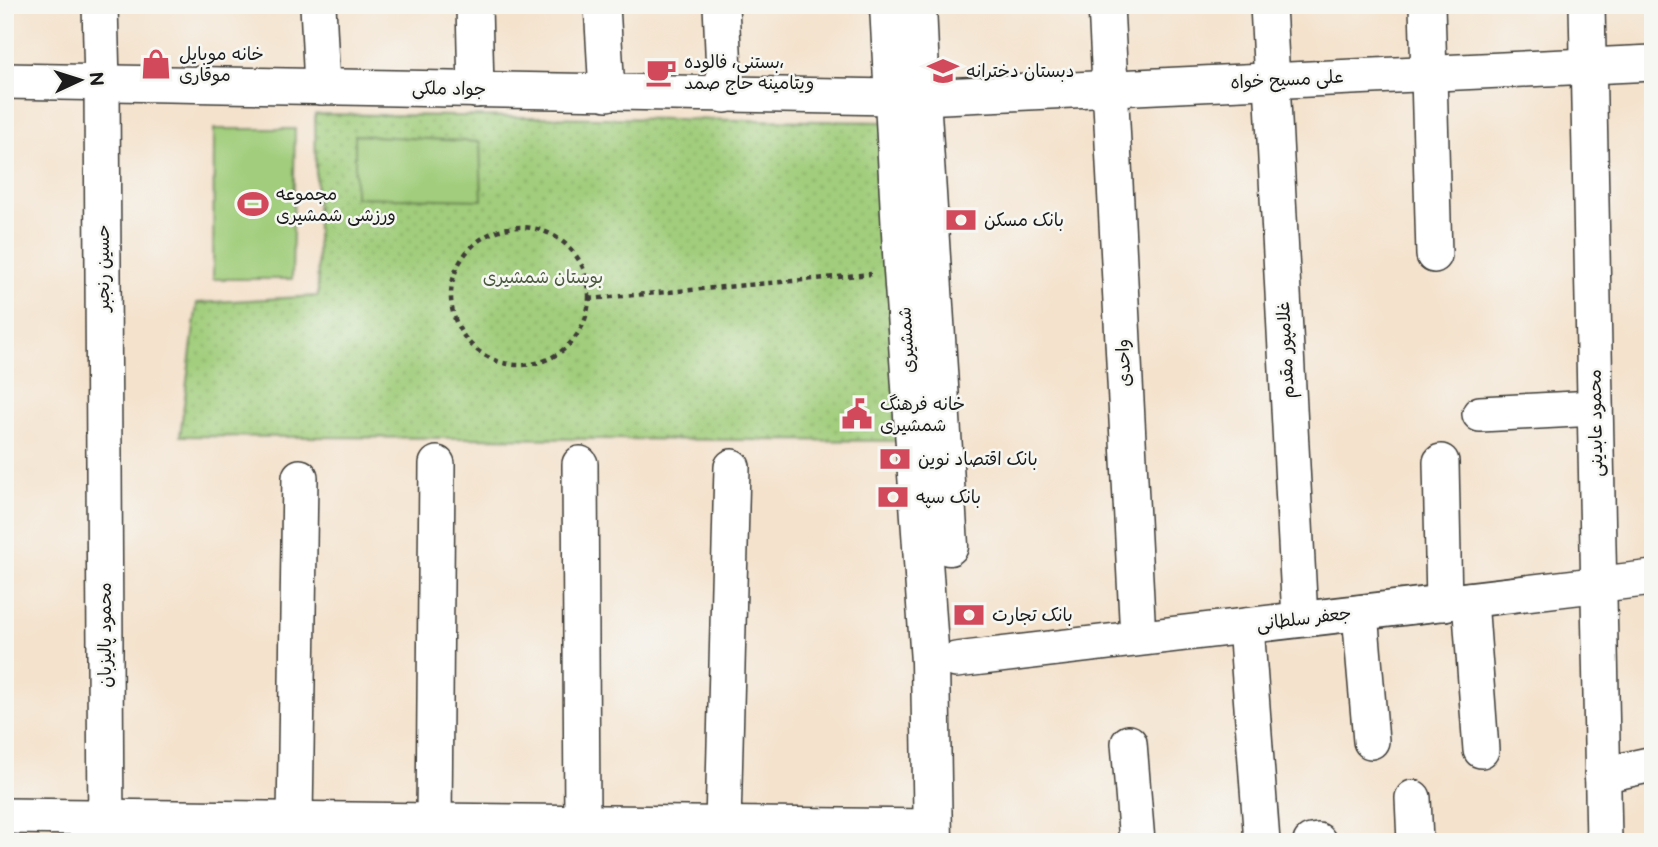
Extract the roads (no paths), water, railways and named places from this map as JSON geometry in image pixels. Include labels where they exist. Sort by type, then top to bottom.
[{"type":"main road","name":"شمشیری","points":[[889,5],[907,97],[943,661],[946,834]]},
{"type":"main road","name":"شمشیری","points":[[917,5],[907,97],[903,271],[943,661]]},
{"type":"street","name":"حسین رنجبر","points":[[100,5],[103,83],[104,453]]},
{"type":"street","points":[[318,5],[321,87]]},
{"type":"street","points":[[474,5],[476,90]]},
{"type":"street","points":[[602,5],[607,93]]},
{"type":"street","points":[[721,5],[725,95]]},
{"type":"street","name":"واحدی","points":[[1106,5],[1138,638]]},
{"type":"street","name":"غلامپور مقدم","points":[[1268,5],[1300,619]]},
{"type":"street","points":[[1427,5],[1434,255]]},
{"type":"street","name":"محمود عابدینی","points":[[1587,5],[1604,842]]},
{"type":"street","name":"علی مسیح خواه","points":[[907,97],[1653,63]]},
{"type":"street","name":"جواد ملکی","points":[[5,81],[907,97]]},
{"type":"street","points":[[1480,414],[1595,408]]},
{"type":"street","name":"محمود پالیزبان","points":[[104,453],[106,830]]},
{"type":"street","points":[[1441,462],[1457,601],[1481,750]]},
{"type":"street","points":[[434,821],[437,464]]},
{"type":"street","points":[[580,464],[583,823]]},
{"type":"street","points":[[723,825],[732,467]]},
{"type":"street","points":[[295,820],[300,477]]},
{"type":"street","name":"جعفر سلطانی","points":[[943,661],[1653,578]]},
{"type":"street","points":[[1360,613],[1371,741]]},
{"type":"street","points":[[1246,626],[1262,842]]},
{"type":"street","points":[[1129,743],[1137,842]]},
{"type":"street","points":[[1602,775],[1653,764]]},
{"type":"street","points":[[1413,798],[1415,842]]},
{"type":"street","points":[[5,816],[106,830],[242,831],[295,820],[376,831],[434,821],[520,832],[583,823],[723,825],[946,834]]},
{"type":"street","points":[[1311,842],[1318,841]]},
{"type":"place","name":"خانه موبایل موقاری","points":[[156,64]]},
{"type":"place","name":"دبستان دخترانه","points":[[943,71]]},
{"type":"place","name":"بستنی، فالوده، ویتامینه حاج صمد","points":[[661,72]]},
{"type":"place","name":"مجموعه ورزشی شمشیری","points":[[253,204]]},
{"type":"place","name":"بانک مسکن","points":[[961,220]]},
{"type":"place","name":"خانه فرهنگ شمشیری","points":[[857,414]]},
{"type":"place","name":"بانک اقتصاد نوین","points":[[895,459]]},
{"type":"place","name":"بانک سپه","points":[[893,497]]},
{"type":"place","name":"بانک تجارت","points":[[969,615]]},
{"type":"park label","name":"بوستان شمشیری","points":[[543,277]]}]
